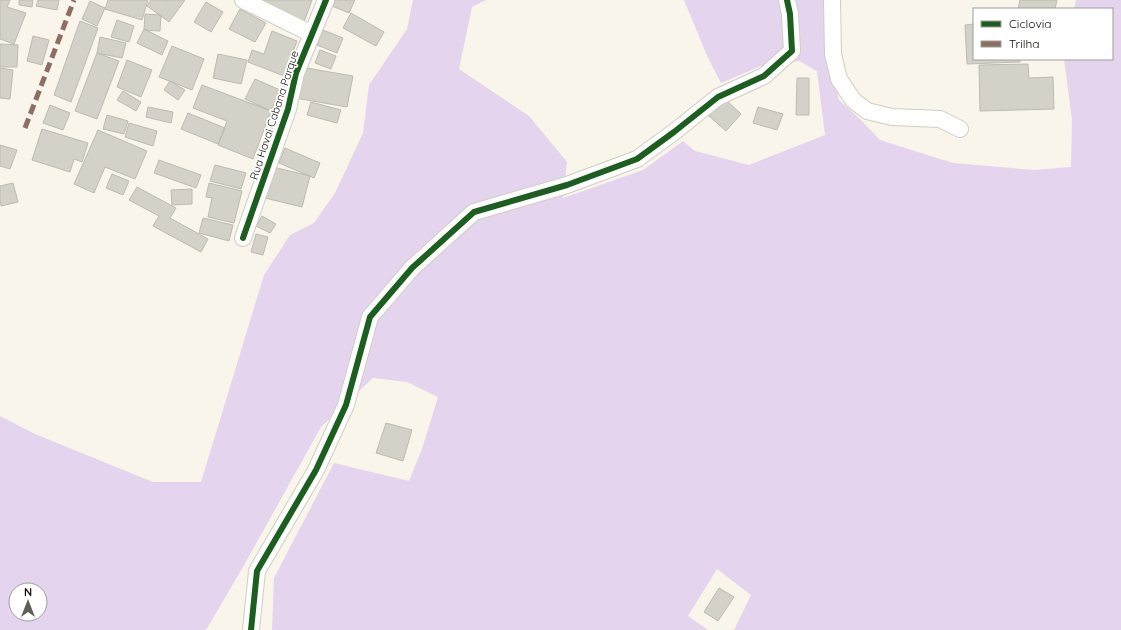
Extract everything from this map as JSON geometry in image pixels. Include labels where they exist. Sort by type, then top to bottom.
[{"type":"street","points":[[243,0],[312,34]]},
{"type":"street","name":"Rua Havai Cabana Parque","points":[[243,238],[280,135],[288,109],[296,73],[326,0]]},
{"type":"street","points":[[251,630],[257,571],[316,470],[346,405],[370,317],[412,268],[474,212],[567,185],[637,159],[718,97],[764,76],[792,51],[790,14],[787,0]]},
{"type":"street","points":[[832,0],[833,54],[839,79],[853,100],[867,111],[892,117],[940,119],[960,130]]},
{"type":"shaded area","points":[[413,0],[486,0],[472,7],[459,69],[529,116],[567,162],[563,198],[643,170],[683,141],[695,151],[749,165],[825,135],[817,71],[799,61],[761,66],[721,83],[708,58],[684,0],[827,0],[825,46],[839,100],[880,140],[953,163],[1034,170],[1071,167],[1072,120],[1064,60],[1113,60],[1113,8],[1074,8],[1076,0],[1121,0],[1121,630],[734,630],[751,595],[717,569],[688,616],[708,630],[272,630],[274,578],[334,463],[409,481],[422,449],[438,397],[407,382],[373,378],[321,427],[206,630],[0,630],[0,416],[35,434],[153,482],[201,482],[264,275],[290,235],[314,223],[335,193],[363,133],[369,85],[407,29]]},
{"type":"building","points":[[0,0],[10,0],[7,7],[26,13],[14,44],[0,39]]},
{"type":"building","points":[[19,0],[33,0],[32,7],[19,5]]},
{"type":"building","points":[[38,0],[59,0],[57,10],[36,6]]},
{"type":"building","points":[[108,0],[148,0],[142,20],[105,9]]},
{"type":"building","points":[[151,0],[185,0],[169,22],[147,6]]},
{"type":"building","points":[[260,0],[312,0],[304,22]]},
{"type":"building","points":[[335,0],[355,0],[349,13],[332,6]]},
{"type":"building","points":[[1020,0],[1057,0],[1055,8],[1018,8]]},
{"type":"building","points":[[90,1],[105,8],[97,26],[82,19]]},
{"type":"building","points":[[206,2],[223,12],[211,32],[194,22]]},
{"type":"building","points":[[240,9],[266,23],[255,42],[229,29]]},
{"type":"building","points":[[351,13],[384,32],[376,46],[343,28]]},
{"type":"building","points":[[145,14],[161,15],[160,31],[144,30]]},
{"type":"building","points":[[117,20],[134,26],[129,42],[111,37]]},
{"type":"building","points":[[80,21],[98,28],[71,102],[54,95]]},
{"type":"building","points":[[973,24],[973,60],[1020,60],[1020,62],[967,64],[965,25]]},
{"type":"building","points":[[144,29],[168,41],[162,55],[137,43]]},
{"type":"building","points":[[323,30],[343,38],[337,53],[317,45]]},
{"type":"building","points":[[272,31],[297,41],[284,76],[248,62],[252,50],[264,54]]},
{"type":"building","points":[[33,36],[49,40],[42,65],[27,61]]},
{"type":"building","points":[[100,37],[126,43],[122,58],[97,53]]},
{"type":"building","points":[[0,44],[18,45],[17,67],[0,67]]},
{"type":"building","points":[[172,46],[204,59],[192,90],[159,77]]},
{"type":"building","points":[[320,50],[336,56],[331,69],[315,63]]},
{"type":"building","points":[[97,53],[119,61],[97,119],[75,111]]},
{"type":"building","points":[[218,54],[247,60],[241,84],[213,78]]},
{"type":"building","points":[[127,60],[152,70],[141,97],[117,87]]},
{"type":"building","points":[[1028,64],[1029,78],[1053,77],[1054,109],[980,111],[979,65]]},
{"type":"building","points":[[301,67],[353,76],[347,107],[295,98]]},
{"type":"building","points":[[0,68],[13,70],[10,99],[0,98]]},
{"type":"building","points":[[797,78],[809,78],[809,115],[796,115]]},
{"type":"building","points":[[255,79],[280,90],[271,111],[245,99]]},
{"type":"building","points":[[170,81],[185,90],[178,100],[164,90]]},
{"type":"building","points":[[202,85],[271,111],[253,159],[218,145],[227,121],[193,108]]},
{"type":"building","points":[[123,91],[141,102],[136,111],[117,100]]},
{"type":"building","points":[[725,99],[741,114],[726,131],[709,116]]},
{"type":"building","points":[[311,102],[341,110],[337,123],[307,115]]},
{"type":"building","points":[[50,105],[70,113],[63,130],[43,123]]},
{"type":"building","points":[[148,107],[173,112],[171,123],[146,117]]},
{"type":"building","points":[[758,107],[783,114],[777,130],[753,123]]},
{"type":"building","points":[[188,113],[225,128],[218,144],[181,129]]},
{"type":"building","points":[[107,115],[128,121],[124,134],[103,129]]},
{"type":"building","points":[[129,123],[157,131],[153,146],[125,137]]},
{"type":"building","points":[[42,129],[88,143],[82,162],[74,159],[70,172],[32,160]]},
{"type":"building","points":[[98,130],[147,151],[135,179],[105,167],[94,193],[74,184]]},
{"type":"building","points":[[0,145],[17,150],[10,169],[0,166]]},
{"type":"building","points":[[285,148],[320,163],[314,178],[279,163]]},
{"type":"building","points":[[159,160],[201,175],[196,188],[154,173]]},
{"type":"building","points":[[215,165],[246,173],[241,189],[210,181]]},
{"type":"building","points":[[273,167],[310,176],[302,207],[265,198]]},
{"type":"building","points":[[112,174],[129,181],[123,195],[106,188]]},
{"type":"building","points":[[13,183],[18,202],[1,206],[0,186]]},
{"type":"building","points":[[209,183],[242,191],[234,223],[208,217],[212,198],[206,197]]},
{"type":"building","points":[[137,187],[176,208],[170,218],[208,239],[201,252],[153,226],[159,216],[129,200]]},
{"type":"building","points":[[192,189],[192,204],[172,205],[171,190]]},
{"type":"building","points":[[262,216],[276,224],[270,233],[256,226]]},
{"type":"building","points":[[203,218],[233,225],[229,241],[199,233]]},
{"type":"building","points":[[256,234],[268,237],[263,255],[251,252]]},
{"type":"building","points":[[386,423],[412,430],[403,461],[376,453]]},
{"type":"building","points":[[719,588],[734,597],[718,621],[704,612]]},
{"type":"marked path","points":[[25,128],[74,0]]},
{"type":"cycle path","points":[[243,238],[288,109],[296,73],[326,0]]},
{"type":"cycle path","points":[[251,630],[257,571],[316,470],[346,405],[370,317],[412,268],[474,212],[567,185],[637,159],[718,97],[764,76],[792,51],[790,14],[787,0]]}]
